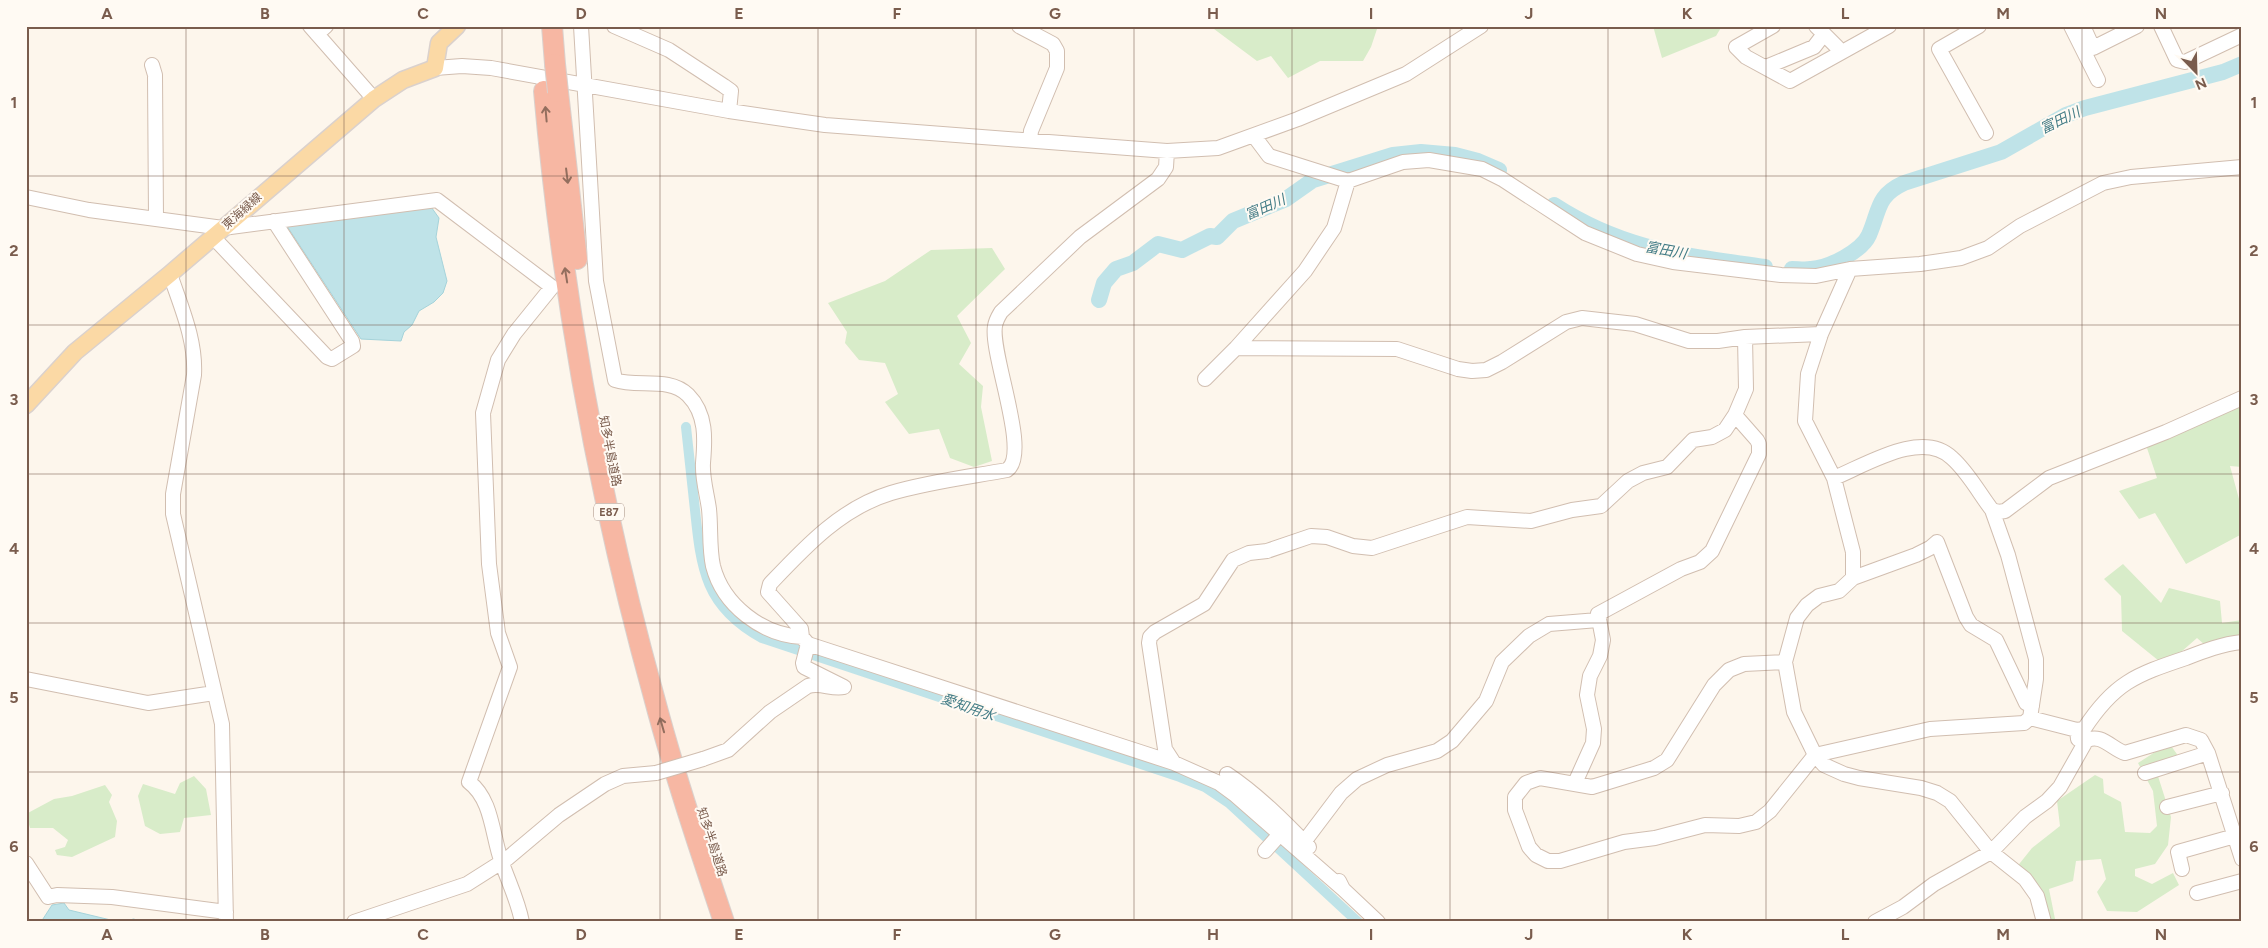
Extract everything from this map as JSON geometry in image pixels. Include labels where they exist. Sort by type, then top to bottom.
[{"type":"highway","name":"知多半島道路","points":[[538,26],[548,64],[551,92],[560,238],[594,439],[651,688],[724,922]]},
{"type":"highway","name":"知多半島道路","points":[[548,64],[552,26]]},
{"type":"highway","name":"知多半島道路","points":[[551,92],[584,306],[607,436],[632,553],[679,736],[738,922]]},
{"type":"main road","points":[[435,68],[439,42],[457,26]]},
{"type":"main road","name":"東海緑線","points":[[26,405],[75,352],[170,274],[374,99],[403,80],[435,68]]},
{"type":"street","points":[[614,26],[669,50],[724,86],[731,92],[729,111]]},
{"type":"street","points":[[1019,26],[1053,44],[1058,59],[1057,68],[1030,140]]},
{"type":"street","points":[[435,68],[462,66],[490,68],[729,111],[825,125],[1167,151],[1218,148],[1254,136],[1406,74],[1481,26]]},
{"type":"street","points":[[1773,26],[1736,47],[1746,57],[1790,81],[1890,26]]},
{"type":"street","points":[[1979,26],[1939,49],[1986,133]]},
{"type":"street","points":[[2071,26],[2098,80]]},
{"type":"street","points":[[2083,26],[2093,48],[2137,26]]},
{"type":"street","points":[[584,27],[584,85],[596,281],[615,380],[663,384],[688,394],[700,415],[704,431],[703,463],[712,558],[718,578],[736,606],[751,619],[773,631],[1174,763],[1219,783],[1343,889],[1378,922]]},
{"type":"street","points":[[2164,27],[2177,60],[2180,62],[2185,62],[2242,35]]},
{"type":"street","points":[[318,29],[374,99]]},
{"type":"street","points":[[1766,67],[1814,48],[1820,30],[1837,47],[1840,53]]},
{"type":"street","points":[[152,65],[155,75],[156,218]]},
{"type":"street","points":[[1254,136],[1269,156],[1348,181],[1403,162],[1429,160],[1482,169],[1502,179],[1585,233],[1637,254],[1673,262],[1781,276],[1816,276],[1850,269],[1920,264],[1961,258],[1988,248],[2020,226],[2103,183],[2131,177],[2242,167]]},
{"type":"street","points":[[354,922],[467,884],[522,847],[559,815],[605,784],[623,776],[656,773],[728,750],[770,712],[808,686],[820,685],[837,689],[844,687],[804,667],[805,641],[801,630],[768,592],[770,584],[806,546],[850,512],[890,493],[1007,470],[1012,467],[1014,460],[1013,427],[994,336],[996,320],[1001,312],[1080,237],[1158,179],[1166,167],[1167,151]]},
{"type":"street","points":[[1204,379],[1236,348],[1306,271],[1334,228],[1348,181]]},
{"type":"street","points":[[26,197],[89,210],[156,218],[218,232],[274,221],[437,200],[552,287],[514,334],[498,360],[483,413],[488,564],[498,633],[510,667],[469,782],[478,791],[484,803],[501,861],[520,909],[522,922]]},
{"type":"street","points":[[218,232],[327,357],[332,358],[353,346],[352,341],[274,221]]},
{"type":"street","points":[[1850,269],[1821,334],[1808,374],[1805,421],[1834,478],[1853,552],[1853,578]]},
{"type":"street","points":[[26,863],[48,897],[56,894],[112,897],[226,917],[222,724],[173,514],[173,494],[194,376],[195,359],[186,319],[170,274]]},
{"type":"street","points":[[1236,348],[1397,349],[1458,369],[1472,371],[1486,370],[1566,322],[1582,318],[1635,324],[1690,341],[1821,334]]},
{"type":"street","points":[[1174,763],[1165,749],[1149,644],[1150,637],[1155,632],[1204,604],[1234,560],[1249,552],[1267,551],[1310,536],[1319,536],[1354,546],[1372,548],[1467,517],[1532,521],[1572,510],[1601,506],[1612,498],[1628,481],[1643,473],[1667,467],[1693,440],[1712,437],[1725,430],[1735,415],[1746,389],[1745,337]]},
{"type":"street","points":[[1992,510],[1998,512],[2005,511],[2049,478],[2166,432],[2242,398]]},
{"type":"street","points":[[1575,784],[1592,743],[1594,729],[1587,695],[1590,676],[1600,656],[1603,640],[1598,614],[1682,569],[1700,562],[1712,551],[1759,454],[1760,448],[1756,440],[1735,415]]},
{"type":"street","points":[[1785,662],[1744,664],[1729,670],[1714,685],[1667,760],[1654,768],[1592,787],[1540,778],[1526,783],[1515,797],[1515,810],[1529,847],[1536,855],[1548,860],[1560,861],[1624,842],[1656,838],[1705,825],[1739,826],[1756,822],[1770,811],[1815,755],[1930,729],[2024,723],[2031,712],[2036,659],[2017,584],[1992,510],[1952,458],[1941,449],[1923,446],[1905,448],[1834,478]]},
{"type":"street","points":[[2044,922],[2037,896],[2025,879],[1991,852],[1950,801],[1937,793],[1921,788],[1844,774],[1824,764],[1815,755],[1794,712],[1785,662],[1797,618],[1807,605],[1819,596],[1839,590],[1853,578],[1916,555],[1938,542],[1966,617],[1971,625],[1996,640],[2031,712],[2077,730],[2084,729],[2095,712],[2113,691],[2146,671],[2211,649],[2242,642]]},
{"type":"street","points":[[1304,842],[1341,793],[1357,779],[1387,764],[1437,751],[1452,741],[1486,701],[1502,662],[1530,636],[1549,624],[1598,620]]},
{"type":"street","points":[[26,679],[148,703],[214,693]]},
{"type":"street","points":[[2077,730],[2078,745],[2083,748]]},
{"type":"street","points":[[1875,922],[1903,907],[1934,884],[1991,852],[2025,817],[2047,801],[2060,787],[2086,741],[2095,738],[2124,753],[2191,735],[2201,740],[2208,752],[2236,827],[2242,859]]},
{"type":"street","points":[[2145,774],[2208,752]]},
{"type":"street","points":[[1227,774],[1246,788],[1304,842],[1338,878],[1343,889]]},
{"type":"street","points":[[2167,807],[2222,793]]},
{"type":"street","points":[[2182,870],[2178,852],[2236,827]]},
{"type":"street","points":[[1265,850],[1280,834]]},
{"type":"street","points":[[2197,893],[2242,881]]},
{"type":"green space","points":[[1210,26],[1378,26],[1371,47],[1363,61],[1320,61],[1288,78],[1271,56],[1257,61]]},
{"type":"green space","points":[[1653,26],[1722,26],[1716,36],[1662,58]]},
{"type":"green space","points":[[992,248],[1005,269],[957,316],[971,343],[959,364],[983,386],[981,407],[992,461],[974,467],[950,458],[939,429],[909,434],[885,402],[898,394],[885,363],[859,360],[845,343],[847,332],[828,303],[885,281],[931,250]]},
{"type":"green space","points":[[2242,406],[2242,467],[2230,466],[2242,510],[2242,534],[2186,564],[2155,513],[2139,519],[2119,491],[2157,478],[2146,445]]},
{"type":"green space","points":[[2123,564],[2161,603],[2169,588],[2220,601],[2222,623],[2242,620],[2242,638],[2205,645],[2197,638],[2181,652],[2159,661],[2122,631],[2121,596],[2104,579]]},
{"type":"green space","points":[[2169,743],[2184,764],[2157,773],[2171,817],[2168,845],[2155,864],[2135,869],[2135,876],[2152,884],[2173,873],[2179,885],[2137,912],[2107,911],[2097,892],[2106,879],[2101,859],[2076,861],[2073,881],[2049,889],[2055,919],[2079,922],[2047,922],[2016,868],[2032,848],[2060,826],[2057,801],[2095,775],[2103,779],[2104,793],[2121,802],[2125,832],[2150,833],[2157,826],[2153,791],[2138,763]]},
{"type":"green space","points":[[194,776],[206,789],[211,815],[184,818],[180,832],[160,834],[145,826],[138,796],[143,784],[175,794],[180,783]]},
{"type":"green space","points":[[105,785],[112,795],[109,802],[117,821],[115,837],[72,857],[57,855],[55,850],[65,847],[68,840],[53,828],[30,828],[26,814],[54,799],[72,796]]},
{"type":"water","points":[[429,204],[439,218],[436,237],[447,281],[443,293],[434,302],[419,311],[412,325],[404,332],[401,341],[361,339],[285,223]]},
{"type":"water","points":[[64,903],[69,910],[119,922],[41,922],[52,905]]},
{"type":"water","points":[[134,919],[139,922],[119,922]]},
{"type":"waterway","name":"富田川","points":[[1792,269],[1827,266],[1844,258],[1860,247],[1869,235],[1880,205],[1888,193],[1904,183],[2001,152],[2066,115],[2085,108],[2223,72],[2242,64]]},
{"type":"waterway","name":"富田川","points":[[1099,300],[1104,283],[1116,269],[1133,263],[1158,244],[1182,250],[1210,236],[1217,237],[1233,221],[1286,199],[1313,180],[1393,155],[1421,152],[1455,155],[1478,161],[1499,170]]},
{"type":"waterway","name":"富田川","points":[[1554,205],[1580,220],[1631,242],[1681,254],[1765,267]]},
{"type":"waterway","name":"愛知用水","points":[[686,427],[697,531],[704,568],[709,584],[717,599],[728,613],[743,626],[762,638],[1180,777],[1205,787],[1229,803],[1358,922]]}]
